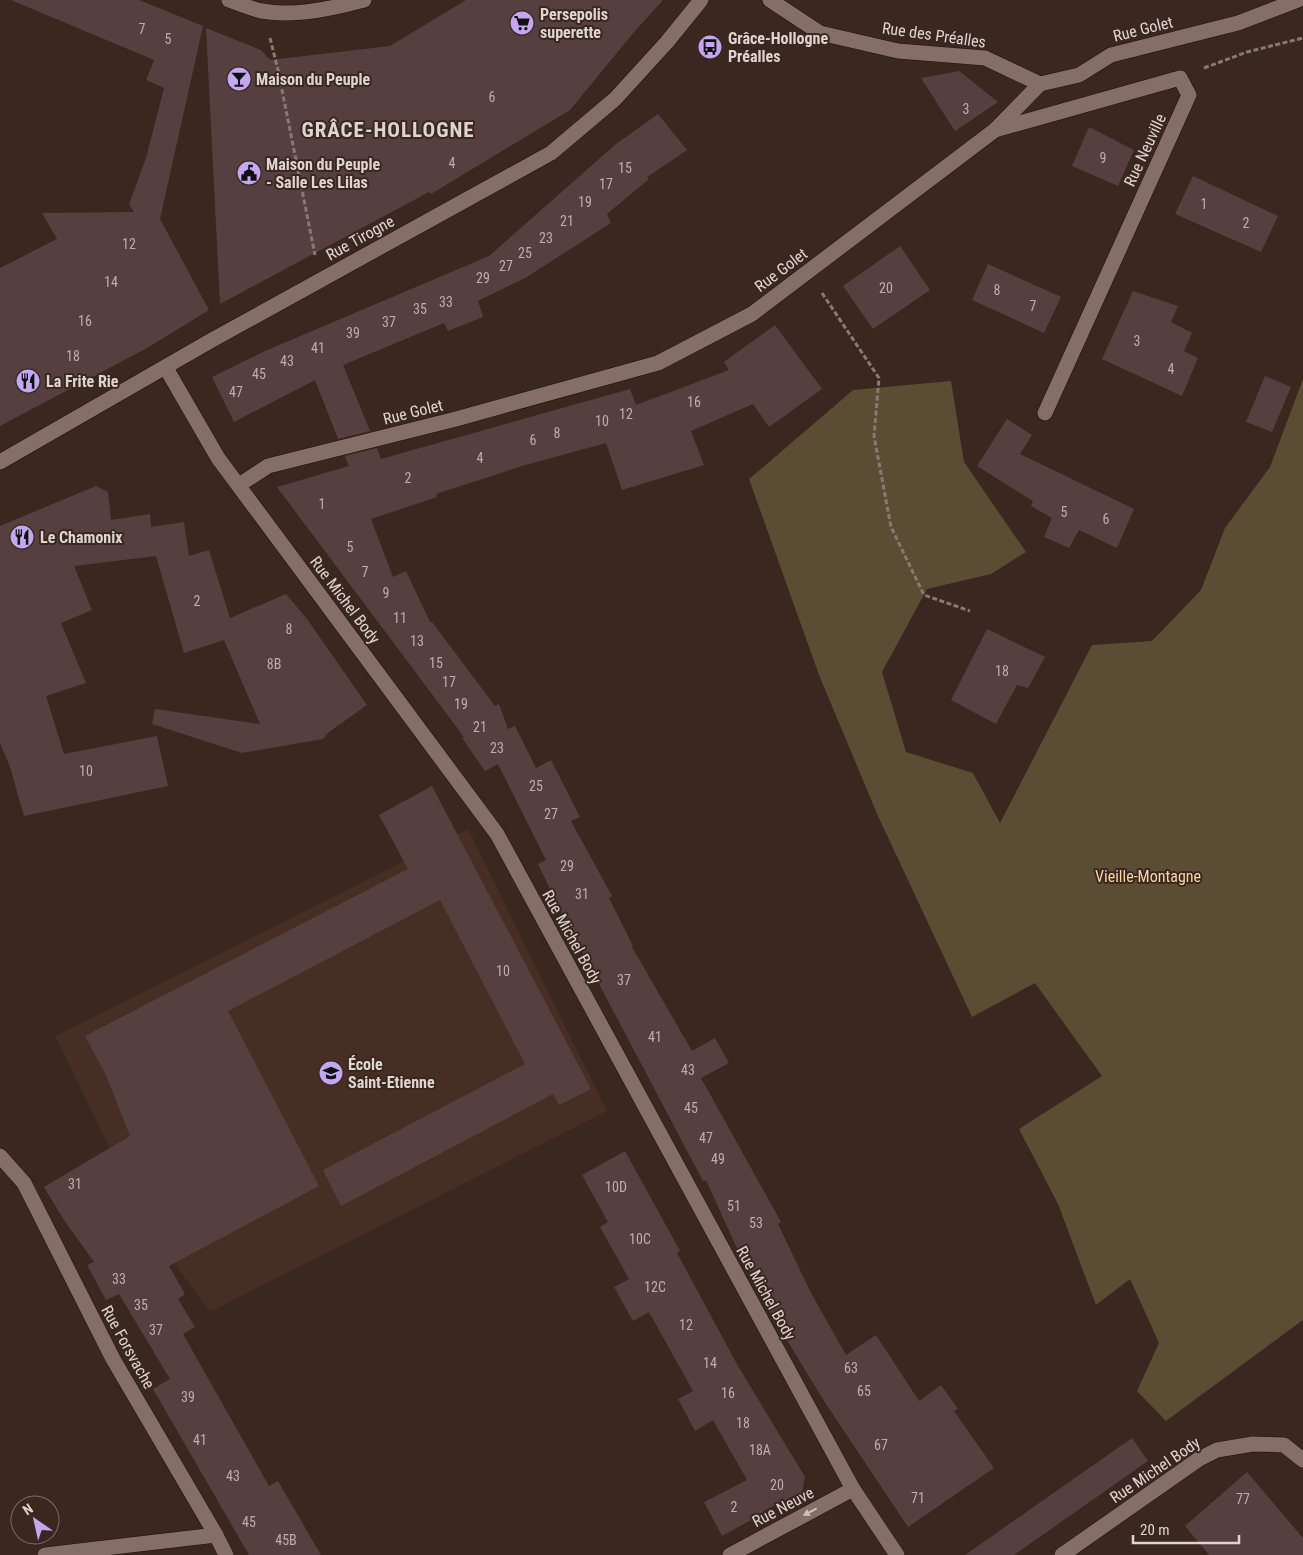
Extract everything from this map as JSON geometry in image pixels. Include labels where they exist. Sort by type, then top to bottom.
[{"type":"street","points":[[229,0],[262,11],[282,12],[338,7],[364,0]]},
{"type":"street","name":"Rue Tirogne","points":[[0,462],[320,280],[551,153],[615,100],[667,42],[701,0]]},
{"type":"street","name":"Rue des Préalles","points":[[770,0],[820,32],[898,51],[985,58],[1040,84]]},
{"type":"street","name":"Rue Golet","points":[[239,486],[268,466],[456,419],[658,363],[752,314],[995,130],[1040,84],[1079,75],[1111,55],[1238,23],[1298,0]]},
{"type":"street","name":"Rue Neuville","points":[[995,130],[1180,78],[1189,95],[1045,413]]},
{"type":"street","name":"Rue Michel Body","points":[[166,368],[218,458],[497,834],[853,1489],[897,1555]]},
{"type":"street","name":"Rue Forsvache","points":[[0,1156],[24,1183],[113,1359],[226,1555]]},
{"type":"street","name":"Rue Michel Body","points":[[1062,1555],[1199,1459],[1217,1450],[1253,1444],[1284,1446],[1303,1460]]},
{"type":"street","name":"Rue Neuve","points":[[730,1555],[853,1489]]},
{"type":"street","points":[[45,1555],[216,1535]]},
{"type":"path","points":[[262,11],[278,70],[320,280]]},
{"type":"path","points":[[1180,78],[1246,52],[1303,38]]},
{"type":"path","points":[[808,272],[879,378],[874,436],[891,526],[924,594],[970,611]]},
{"type":"shaded area","name":"École Saint-Etienne","points":[[468,829],[607,1111],[210,1312],[151,1232],[55,1036]]},
{"type":"green space","name":"Vieille-Montagne","points":[[1303,379],[1303,1320],[1166,1421],[1137,1391],[1159,1343],[1130,1279],[1096,1305],[1058,1204],[1019,1129],[1102,1076],[1035,983],[972,1017],[878,816],[819,675],[749,479],[853,390],[951,381],[964,462],[1026,552],[991,574],[927,589],[882,672],[906,752],[973,773],[1000,823],[1092,645],[1152,641],[1201,590],[1225,528],[1270,467]]},
{"type":"building","points":[[11,0],[139,0],[203,26],[160,219],[209,310],[147,348],[0,426],[0,268],[57,239],[42,213],[134,212],[129,204],[146,158],[164,88],[146,80],[154,60]]},
{"type":"building","points":[[466,0],[663,0],[570,110],[431,194],[429,192],[220,304],[206,28],[261,50],[270,60],[390,46]]},
{"type":"building","points":[[959,71],[998,102],[955,131],[921,78]]},
{"type":"building","points":[[658,114],[687,150],[647,177],[649,179],[607,214],[611,223],[525,278],[478,301],[483,317],[448,331],[444,323],[343,365],[370,431],[338,439],[315,380],[234,422],[212,377],[265,351],[489,256],[616,144]]},
{"type":"building","points":[[1089,127],[1134,150],[1118,186],[1072,166]]},
{"type":"building","points":[[1193,176],[1278,216],[1261,252],[1175,214]]},
{"type":"building","points":[[900,246],[930,290],[873,329],[843,286]]},
{"type":"building","points":[[988,264],[1061,297],[1044,333],[972,300]]},
{"type":"building","points":[[1133,291],[1178,306],[1171,322],[1192,333],[1184,351],[1198,358],[1182,396],[1102,359]]},
{"type":"building","points":[[775,325],[822,389],[769,427],[753,404],[691,431],[704,465],[622,490],[606,443],[522,466],[436,494],[437,497],[371,519],[393,577],[406,571],[430,622],[432,622],[495,706],[499,704],[508,729],[515,726],[536,768],[551,760],[580,817],[571,821],[612,896],[609,898],[632,947],[692,1051],[715,1038],[729,1063],[701,1078],[781,1222],[778,1224],[811,1293],[846,1355],[876,1335],[919,1401],[941,1385],[958,1409],[954,1411],[994,1468],[908,1527],[824,1401],[770,1312],[735,1244],[706,1180],[703,1181],[560,910],[538,864],[546,860],[498,764],[485,771],[462,738],[464,737],[277,487],[349,466],[345,456],[377,448],[381,459],[630,389],[636,405],[729,370],[724,362]]},
{"type":"building","points":[[1265,376],[1291,387],[1272,432],[1246,422]]},
{"type":"building","points":[[1007,419],[1032,435],[1020,454],[1134,509],[1117,548],[1079,530],[1069,548],[1044,537],[1052,518],[1031,506],[1033,501],[977,466]]},
{"type":"building","points":[[96,486],[108,492],[111,520],[150,514],[151,527],[184,522],[189,556],[209,550],[230,618],[286,594],[307,619],[367,705],[329,732],[323,739],[242,753],[152,724],[155,709],[260,724],[224,640],[184,653],[156,556],[74,566],[92,610],[61,623],[86,683],[46,696],[64,754],[157,736],[168,786],[24,816],[10,767],[0,743],[0,526]]},
{"type":"building","points":[[987,629],[1045,657],[1028,688],[1017,685],[996,724],[951,700]]},
{"type":"building","points":[[432,786],[591,1089],[559,1105],[553,1094],[341,1206],[323,1170],[525,1064],[440,900],[228,1011],[319,1186],[169,1266],[185,1294],[178,1299],[195,1327],[183,1334],[269,1486],[278,1481],[321,1555],[249,1555],[153,1389],[170,1379],[119,1294],[106,1300],[87,1265],[94,1262],[64,1220],[44,1187],[130,1136],[106,1075],[85,1036],[408,869],[379,815]]},
{"type":"building","points":[[625,1151],[680,1251],[677,1253],[738,1366],[805,1477],[802,1492],[763,1511],[764,1513],[722,1536],[704,1502],[747,1480],[713,1420],[695,1431],[678,1399],[693,1391],[649,1312],[633,1321],[614,1287],[629,1279],[600,1227],[608,1222],[582,1175]]},
{"type":"building","points":[[1132,1438],[1148,1461],[1014,1555],[965,1555]]},
{"type":"building","points":[[1247,1472],[1303,1538],[1303,1555],[1209,1555],[1185,1526]]},
{"type":"place","name":"Persepolis superette","points":[[522,23]]},
{"type":"place","name":"Grâce-Hollogne Préalles","points":[[710,47]]},
{"type":"place","name":"Maison du Peuple","points":[[239,79]]},
{"type":"place","name":"Maison du Peuple - Salle Les Lilas","points":[[249,173]]},
{"type":"place","name":"La Frite Rie","points":[[28,381]]},
{"type":"place","name":"Le Chamonix","points":[[22,537]]},
{"type":"place","name":"École Saint-Etienne","points":[[331,1073]]},
{"type":"district","name":"GRÂCE-HOLLOGNE","points":[[388,130]]}]
